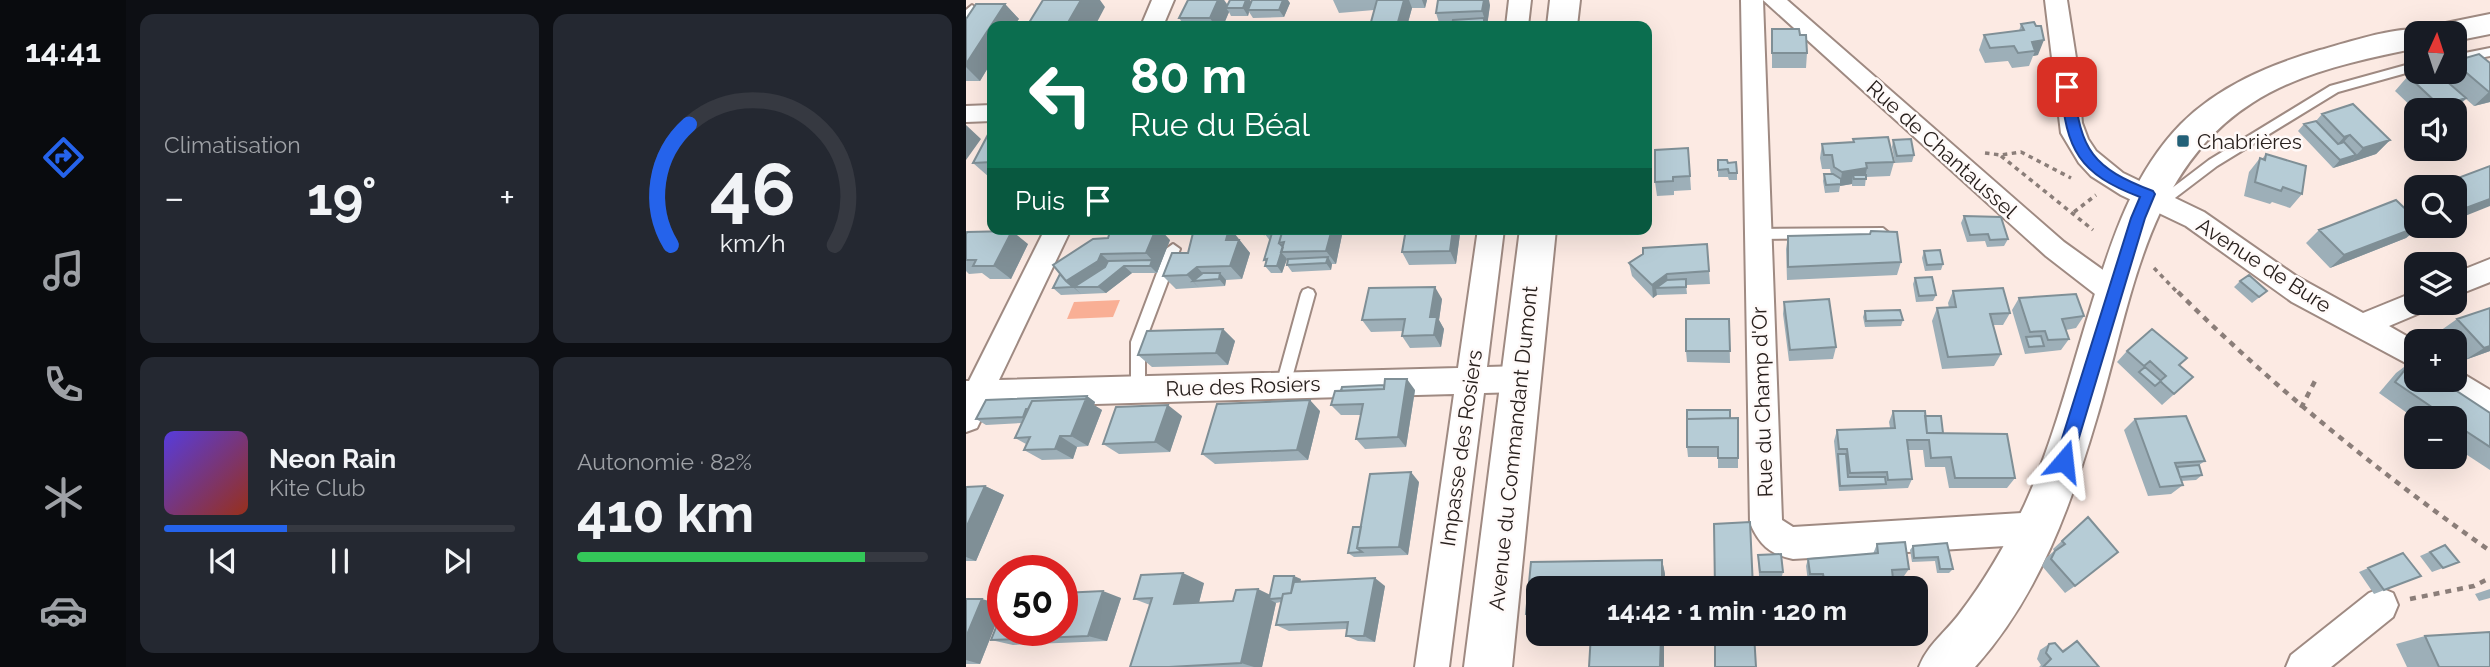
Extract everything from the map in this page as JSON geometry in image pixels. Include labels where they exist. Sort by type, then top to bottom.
[{"type":"main road","points":[[1563,21],[1565,0]]},
{"type":"main road","points":[[2468,28],[2490,24]]},
{"type":"main road","points":[[1943,667],[1969,642],[2016,572],[2036,528],[2064,461],[2114,293],[2156,198],[2163,168],[2183,141],[2220,108],[2250,91],[2305,64],[2404,41]]},
{"type":"main road","name":"Avenue du Commandant Dumont","points":[[1488,667],[1537,235]]},
{"type":"street","points":[[1154,21],[1163,0]]},
{"type":"street","points":[[1518,21],[1520,0]]},
{"type":"street","name":"Rue du Champ d'Or","points":[[1752,0],[1766,523],[1775,538],[1793,543],[2036,528]]},
{"type":"street","name":"Rue de Chantaussel","points":[[1774,0],[2055,249],[2114,293]]},
{"type":"street","name":"Avenue de Bure","points":[[2056,0],[2066,60],[2070,121],[2076,141],[2095,167],[2116,183],[2156,198],[2203,223],[2284,283],[2404,348]]},
{"type":"street","points":[[966,114],[987,113]]},
{"type":"street","points":[[970,402],[1055,235]]},
{"type":"street","name":"Impasse des Rosiers","points":[[1432,667],[1490,235]]},
{"type":"street","points":[[2467,280],[2490,270]]},
{"type":"street","points":[[2364,325],[2404,308]]},
{"type":"street","name":"Rue des Rosiers","points":[[970,402],[1135,390],[1520,379]]},
{"type":"street","points":[[2467,391],[2490,406]]},
{"type":"street","points":[[2303,667],[2381,605]]},
{"type":"lane","points":[[2468,56],[2490,52]]},
{"type":"lane","points":[[2156,198],[2334,89],[2404,70]]},
{"type":"lane","points":[[1757,234],[1883,233]]},
{"type":"lane","points":[[1135,390],[1138,376],[1138,342],[1173,249]]},
{"type":"lane","points":[[1283,385],[1308,294]]},
{"type":"path","points":[[2077,180],[2056,172],[2021,152],[2001,155],[2093,230]]},
{"type":"path","points":[[2074,212],[2103,190]]},
{"type":"path","points":[[2147,260],[2193,308],[2301,408],[2413,497],[2490,551]]},
{"type":"path","points":[[2301,408],[2316,379]]},
{"type":"path","points":[[2381,605],[2474,586],[2490,578]]},
{"type":"shaded area","points":[[1120,300],[1113,317],[1067,319],[1074,302]]},
{"type":"building","points":[[1043,0],[1081,0],[1069,21],[1030,21]]},
{"type":"building","points":[[1188,0],[1218,0],[1210,18],[1179,18]]},
{"type":"building","points":[[1230,0],[1246,0],[1243,8],[1226,8]]},
{"type":"building","points":[[1252,0],[1283,0],[1279,10],[1248,10]]},
{"type":"building","points":[[1377,0],[1404,0],[1398,21],[1371,21]]},
{"type":"building","points":[[1438,0],[1484,0],[1482,11],[1436,13]]},
{"type":"building","points":[[976,4],[1005,4],[994,21],[987,21],[987,32],[966,64],[966,19]]},
{"type":"building","points":[[1484,18],[1484,21],[1453,20]]},
{"type":"building","points":[[2034,22],[2036,26],[2041,26],[2044,40],[2032,42],[2035,51],[2018,53],[2014,46],[1990,48],[1984,35],[2024,30],[2021,24]]},
{"type":"building","points":[[1772,29],[1799,29],[1800,35],[1806,35],[1807,53],[1772,53]]},
{"type":"building","points":[[2479,54],[2490,63],[2489,92],[2468,74],[2468,57]]},
{"type":"building","points":[[2417,84],[2450,84],[2466,98],[2431,98]]},
{"type":"building","points":[[2353,104],[2390,140],[2363,148],[2350,135],[2344,137],[2322,114]]},
{"type":"building","points":[[2316,121],[2338,144],[2344,142],[2356,155],[2340,160],[2304,124]]},
{"type":"building","points":[[987,136],[987,162],[973,163]]},
{"type":"building","points":[[1888,137],[1894,162],[1866,163],[1867,168],[1842,172],[1834,167],[1832,155],[1824,155],[1822,144]]},
{"type":"building","points":[[1911,139],[1914,155],[1897,156],[1893,140]]},
{"type":"building","points":[[1688,148],[1690,176],[1655,182],[1655,150]]},
{"type":"building","points":[[2266,154],[2306,166],[2302,194],[2283,187],[2281,191],[2255,182],[2260,158],[2265,160]]},
{"type":"building","points":[[1718,160],[1736,162],[1737,173],[1729,173],[1728,169],[1718,170]]},
{"type":"building","points":[[2490,166],[2490,199],[2467,208],[2466,175]]},
{"type":"building","points":[[1824,174],[1833,174],[1841,179],[1841,184],[1826,185]]},
{"type":"building","points":[[1853,175],[1866,175],[1866,179],[1854,179]]},
{"type":"building","points":[[2396,200],[2404,208],[2404,232],[2344,255],[2319,230]]},
{"type":"building","points":[[1964,216],[2001,217],[2008,239],[1990,240],[1988,234],[1970,235]]},
{"type":"building","points":[[1871,231],[1897,232],[1901,262],[1788,267],[1788,236],[1870,234]]},
{"type":"building","points":[[967,232],[1010,235],[994,266],[973,266],[976,260],[966,260]]},
{"type":"building","points":[[1109,235],[1154,235],[1146,253],[1101,254],[1098,261],[1066,281],[1053,265],[1093,239],[1108,238]]},
{"type":"building","points":[[1192,235],[1227,235],[1226,240],[1239,240],[1230,266],[1197,267],[1187,275],[1163,276],[1172,253],[1188,253]]},
{"type":"building","points":[[1271,235],[1281,235],[1279,243],[1283,247],[1277,266],[1265,266],[1267,259],[1264,260]]},
{"type":"building","points":[[1281,235],[1330,235],[1326,251],[1281,252],[1284,242],[1279,243]]},
{"type":"building","points":[[1405,235],[1452,235],[1450,251],[1402,252]]},
{"type":"building","points":[[1707,244],[1709,271],[1667,274],[1652,285],[1629,263],[1643,254],[1643,248]]},
{"type":"building","points":[[1940,250],[1943,264],[1927,265],[1924,251]]},
{"type":"building","points":[[1328,257],[1326,263],[1287,265],[1288,259]]},
{"type":"building","points":[[1152,260],[1150,266],[1124,266],[1098,287],[1074,287],[1105,267],[1108,261]]},
{"type":"building","points":[[1203,273],[1220,273],[1219,279],[1193,281]]},
{"type":"building","points":[[1060,274],[1066,281],[1073,287],[1053,288]]},
{"type":"building","points":[[2249,275],[2267,291],[2259,297],[2240,281]]},
{"type":"building","points":[[1932,277],[1936,295],[1919,296],[1915,278]]},
{"type":"building","points":[[1686,279],[1686,287],[1656,288],[1667,280]]},
{"type":"building","points":[[1435,287],[1430,317],[1437,317],[1434,335],[1402,336],[1405,319],[1362,320],[1369,288]]},
{"type":"building","points":[[2003,288],[2010,313],[1990,314],[2001,354],[1948,357],[1937,308],[1956,307],[1953,291]]},
{"type":"building","points":[[2076,294],[2084,316],[2062,319],[2069,339],[2048,340],[2045,331],[2030,332],[2019,298]]},
{"type":"building","points":[[1829,299],[1836,347],[1790,350],[1784,302]]},
{"type":"building","points":[[2490,308],[2490,346],[2484,348],[2457,319]]},
{"type":"building","points":[[1900,310],[1903,320],[1866,321],[1865,311]]},
{"type":"building","points":[[1686,319],[1729,319],[1730,351],[1686,351]]},
{"type":"building","points":[[1223,329],[1216,353],[1138,355],[1147,331]]},
{"type":"building","points":[[2152,329],[2187,358],[2179,365],[2193,377],[2174,394],[2160,381],[2166,376],[2150,361],[2144,366],[2127,351]]},
{"type":"building","points":[[2041,336],[2044,346],[2029,347],[2026,337]]},
{"type":"building","points":[[2145,367],[2161,381],[2155,386],[2139,372]]},
{"type":"building","points":[[2404,371],[2404,388],[2395,382]]},
{"type":"building","points":[[1385,379],[1407,379],[1398,437],[1356,439],[1363,404],[1331,405],[1335,391],[1384,389]]},
{"type":"building","points":[[1384,385],[1384,389],[1341,391],[1342,387]]},
{"type":"building","points":[[2410,392],[2458,392],[2490,413],[2490,447],[2467,432],[2467,406],[2430,406]]},
{"type":"building","points":[[1087,396],[1086,399],[1032,401],[1023,417],[976,419],[986,400]]},
{"type":"building","points":[[1086,399],[1071,436],[1060,436],[1055,449],[1024,450],[1030,437],[1015,438],[1032,401]]},
{"type":"building","points":[[1310,400],[1297,450],[1202,454],[1217,404]]},
{"type":"building","points":[[1168,405],[1155,442],[1103,444],[1116,407]]},
{"type":"building","points":[[1687,410],[1730,410],[1730,418],[1687,419]]},
{"type":"building","points":[[1893,411],[1925,411],[1927,433],[2007,434],[2015,478],[1955,478],[1951,457],[1931,458],[1929,440],[1907,440],[1912,479],[1888,480],[1887,472],[1850,473],[1847,449],[1839,449],[1837,430],[1895,428]]},
{"type":"building","points":[[1925,416],[1941,416],[1943,433],[1927,433]]},
{"type":"building","points":[[2186,416],[2205,461],[2175,463],[2183,485],[2160,487],[2135,419]]},
{"type":"building","points":[[1738,418],[1738,458],[1718,458],[1718,447],[1687,447],[1687,419]]},
{"type":"building","points":[[1838,454],[1846,454],[1848,477],[1885,477],[1886,484],[1840,486]]},
{"type":"building","points":[[2199,465],[2202,475],[2180,477],[2177,467]]},
{"type":"building","points":[[1411,472],[1399,547],[1357,548],[1370,474]]},
{"type":"building","points":[[985,486],[966,528],[966,487]]},
{"type":"building","points":[[2088,517],[2118,552],[2075,586],[2051,559],[2055,551],[2065,544],[2062,541]]},
{"type":"building","points":[[1750,522],[1752,576],[1715,576],[1714,524]]},
{"type":"building","points":[[1353,527],[1361,527],[1357,548],[1362,552],[1348,553]]},
{"type":"building","points":[[1905,542],[1909,569],[1892,570],[1893,576],[1810,574],[1808,559],[1878,553],[1877,544]]},
{"type":"building","points":[[1947,543],[1953,569],[1940,569],[1938,557],[1914,558],[1913,546]]},
{"type":"building","points":[[2445,545],[2459,562],[2443,568],[2430,552]]},
{"type":"building","points":[[2403,553],[2421,576],[2384,590],[2368,568]]},
{"type":"building","points":[[1781,554],[1783,572],[1760,572],[1758,555]]},
{"type":"building","points":[[1662,560],[1662,576],[1530,576],[1531,562]]},
{"type":"building","points":[[1183,573],[1174,604],[1233,601],[1236,590],[1258,589],[1241,663],[1130,667],[1152,598],[1134,599],[1141,575]]},
{"type":"building","points":[[1274,576],[1294,576],[1291,593],[1283,594],[1282,598],[1269,599]]},
{"type":"building","points":[[1375,578],[1364,636],[1346,636],[1348,622],[1276,625],[1283,594],[1291,593],[1294,582]]},
{"type":"building","points":[[1103,591],[1088,636],[1078,636],[1078,592]]},
{"type":"building","points":[[966,599],[982,599],[966,637]]},
{"type":"building","points":[[2490,632],[2490,667],[2439,667],[2425,636]]},
{"type":"building","points":[[2077,641],[2099,667],[2043,667],[2051,659],[2046,653],[2049,644],[2055,643],[2063,652]]},
{"type":"building","points":[[1590,646],[1661,646],[1660,667],[1589,667]]},
{"type":"building","points":[[1715,646],[1755,646],[1756,667],[1715,667]]},
{"type":"place","name":"Chabrières","points":[[2183,141]]},
{"type":"route","points":[[2064,461],[2138,218],[2148,194],[2116,183],[2095,167],[2076,141],[2070,121],[2067,87]]}]
